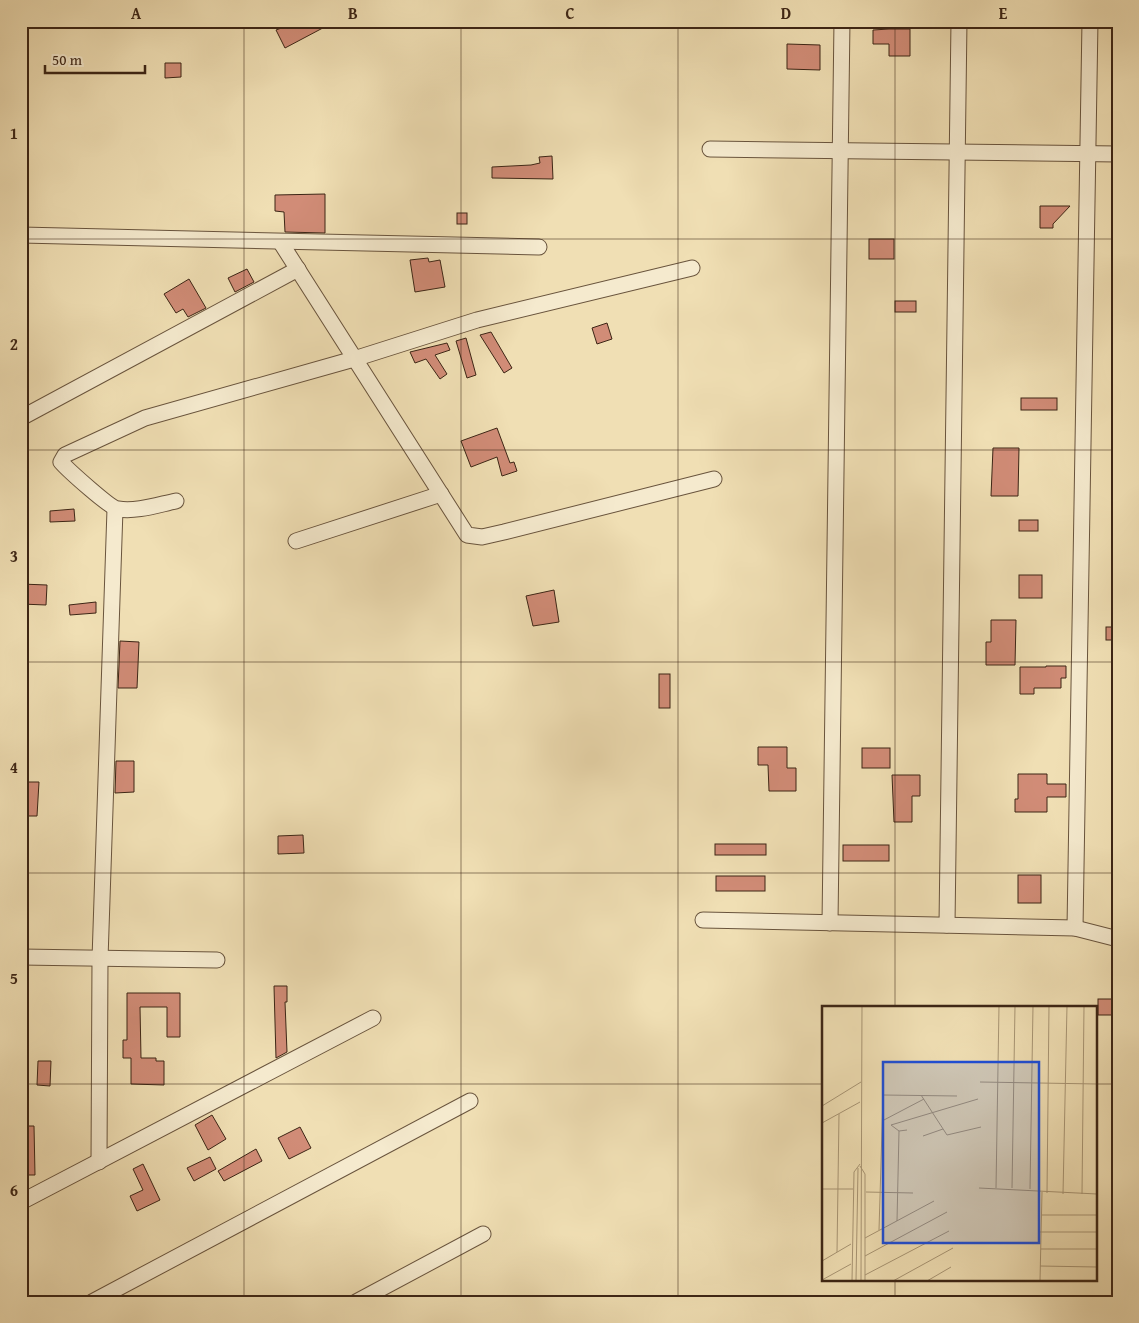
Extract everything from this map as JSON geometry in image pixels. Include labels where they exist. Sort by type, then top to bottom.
[{"type":"street","points":[[830,923],[842,21]]},
{"type":"street","points":[[946,925],[959,21]]},
{"type":"street","points":[[1075,928],[1090,21]]},
{"type":"street","points":[[710,149],[1118,154]]},
{"type":"street","points":[[21,235],[281,243],[539,247]]},
{"type":"street","points":[[281,243],[467,535],[482,537],[714,479]]},
{"type":"street","points":[[176,501],[131,510],[115,509],[61,462],[65,455],[145,418],[354,359],[477,320],[692,268]]},
{"type":"street","points":[[21,418],[298,269]]},
{"type":"street","points":[[296,541],[441,494]]},
{"type":"street","points":[[99,1162],[100,960],[115,509]]},
{"type":"street","points":[[703,920],[1075,928],[1118,939]]},
{"type":"street","points":[[21,957],[100,960],[217,960]]},
{"type":"street","points":[[21,1202],[373,1018]]},
{"type":"street","points":[[92,1302],[470,1101]]},
{"type":"street","points":[[356,1302],[483,1234]]},
{"type":"building","points":[[300,21],[336,21],[285,48],[276,30]]},
{"type":"building","points":[[910,29],[910,56],[889,56],[889,44],[873,44],[873,30]]},
{"type":"building","points":[[787,44],[820,45],[820,70],[787,69]]},
{"type":"building","points":[[165,63],[181,63],[181,77],[165,78]]},
{"type":"building","points":[[552,156],[553,179],[492,178],[492,167],[531,165],[540,163],[539,157]]},
{"type":"building","points":[[325,194],[325,233],[285,232],[284,212],[275,211],[275,195]]},
{"type":"building","points":[[1040,206],[1070,206],[1053,224],[1053,228],[1040,228]]},
{"type":"building","points":[[457,213],[467,213],[467,224],[457,224]]},
{"type":"building","points":[[869,239],[894,239],[894,259],[869,259]]},
{"type":"building","points":[[428,258],[429,262],[440,260],[445,287],[415,292],[410,260]]},
{"type":"building","points":[[247,269],[254,282],[235,292],[228,278]]},
{"type":"building","points":[[189,279],[206,308],[188,317],[183,309],[176,313],[164,294]]},
{"type":"building","points":[[895,301],[916,301],[916,312],[895,312]]},
{"type":"building","points":[[607,323],[612,339],[597,344],[592,328]]},
{"type":"building","points":[[491,332],[512,368],[504,373],[480,335]]},
{"type":"building","points":[[466,338],[476,375],[467,378],[456,341]]},
{"type":"building","points":[[447,343],[450,350],[435,355],[447,374],[440,379],[426,359],[415,363],[410,352]]},
{"type":"building","points":[[1021,398],[1057,398],[1057,410],[1021,410]]},
{"type":"building","points":[[497,428],[510,463],[514,462],[517,471],[502,476],[497,457],[471,467],[461,441]]},
{"type":"building","points":[[993,448],[1019,448],[1018,496],[991,496]]},
{"type":"building","points":[[74,509],[75,521],[50,522],[50,511]]},
{"type":"building","points":[[1019,520],[1038,520],[1038,531],[1019,531]]},
{"type":"building","points":[[1019,575],[1042,575],[1042,598],[1019,598]]},
{"type":"building","points":[[21,584],[47,585],[46,605],[21,604]]},
{"type":"building","points":[[554,590],[559,622],[533,626],[526,596]]},
{"type":"building","points":[[96,602],[96,613],[70,615],[69,605]]},
{"type":"building","points":[[991,620],[1016,620],[1015,665],[986,665],[986,642],[991,642]]},
{"type":"building","points":[[1106,627],[1118,627],[1118,640],[1106,640]]},
{"type":"building","points":[[120,641],[139,642],[137,688],[118,688]]},
{"type":"building","points":[[1066,666],[1066,678],[1061,678],[1061,688],[1034,688],[1034,694],[1020,694],[1020,667]]},
{"type":"building","points":[[659,674],[670,674],[670,708],[659,708]]},
{"type":"building","points":[[758,747],[787,747],[787,768],[796,768],[796,791],[769,791],[768,765],[758,765]]},
{"type":"building","points":[[862,748],[890,748],[890,768],[862,768]]},
{"type":"building","points":[[116,761],[134,761],[134,792],[115,793]]},
{"type":"building","points":[[1018,774],[1047,774],[1047,784],[1066,784],[1066,797],[1047,797],[1047,812],[1015,812],[1015,799],[1018,799]]},
{"type":"building","points":[[892,775],[920,775],[920,796],[912,796],[912,822],[894,822]]},
{"type":"building","points":[[21,782],[39,782],[37,816],[21,816]]},
{"type":"building","points":[[303,835],[304,853],[278,854],[278,836]]},
{"type":"building","points":[[715,844],[766,844],[766,855],[715,855]]},
{"type":"building","points":[[843,845],[889,845],[889,861],[843,861]]},
{"type":"building","points":[[1018,875],[1041,875],[1041,903],[1018,903]]},
{"type":"building","points":[[716,876],[765,876],[765,891],[716,891]]},
{"type":"building","points":[[274,986],[287,986],[287,1002],[285,1002],[287,1052],[276,1058]]},
{"type":"building","points":[[127,993],[180,993],[180,1037],[167,1037],[167,1007],[140,1007],[141,1058],[156,1058],[156,1061],[164,1061],[164,1085],[131,1084],[131,1058],[123,1058],[123,1040],[127,1040]]},
{"type":"building","points":[[1098,999],[1118,999],[1118,1015],[1098,1015]]},
{"type":"building","points":[[38,1061],[51,1061],[50,1086],[37,1085]]},
{"type":"building","points":[[212,1115],[226,1139],[208,1150],[195,1125]]},
{"type":"building","points":[[21,1126],[34,1126],[35,1175],[22,1175]]},
{"type":"building","points":[[300,1127],[311,1148],[289,1159],[278,1138]]},
{"type":"building","points":[[256,1149],[262,1161],[224,1181],[218,1171]]},
{"type":"building","points":[[210,1157],[216,1169],[194,1181],[187,1168]]},
{"type":"building","points":[[143,1164],[160,1200],[137,1211],[130,1196],[143,1190],[133,1169]]}]
